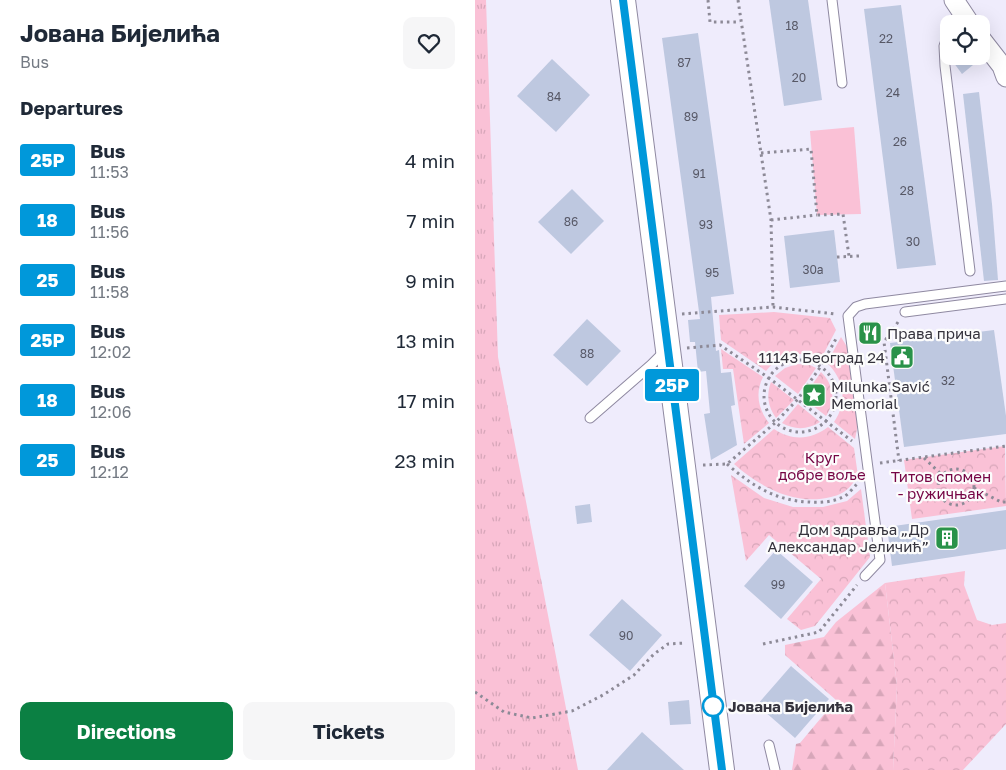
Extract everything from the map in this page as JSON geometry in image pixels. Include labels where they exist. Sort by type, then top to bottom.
[{"type":"street","points":[[623,0],[674,348],[722,770]]},
{"type":"street","points":[[990,50],[1005,69]]},
{"type":"lane","points":[[832,0],[842,83]]},
{"type":"lane","points":[[945,65],[970,271]]},
{"type":"lane","points":[[865,576],[880,560],[848,316],[856,307],[865,304],[1006,286]]},
{"type":"lane","points":[[905,312],[1006,299]]},
{"type":"lane","points":[[590,418],[651,365],[674,348]]},
{"type":"lane","points":[[769,745],[775,770]]},
{"type":"path","points":[[708,0],[710,22],[740,22]]},
{"type":"path","points":[[737,0],[771,220],[773,308]]},
{"type":"path","points":[[761,153],[811,149],[817,215]]},
{"type":"path","points":[[771,220],[843,214],[849,256]]},
{"type":"path","points":[[837,257],[859,256]]},
{"type":"path","points":[[677,315],[773,308],[848,316],[821,366],[798,400],[775,423],[727,464],[698,465]]},
{"type":"path","points":[[899,462],[884,342],[905,312]]},
{"type":"path","points":[[674,348],[720,345],[769,378],[866,452]]},
{"type":"path","points":[[794,360],[809,361],[821,366],[831,377],[837,395],[836,404],[827,422],[811,431],[802,432],[792,432],[775,423],[765,407],[765,388],[769,378],[779,367],[794,360]]},
{"type":"path","points":[[727,464],[744,479],[767,493],[793,501],[822,503],[844,497],[868,468],[1006,446],[1006,450]]},
{"type":"path","points":[[923,458],[942,474]]},
{"type":"path","points":[[960,468],[969,474],[974,488],[972,498],[961,504],[951,504],[940,495],[942,474],[949,470],[960,468]]},
{"type":"path","points":[[974,488],[1001,502],[1006,502]]},
{"type":"path","points":[[763,644],[819,632],[865,576]]},
{"type":"path","points":[[475,692],[503,712],[532,718],[572,711],[603,695],[634,674],[654,654],[669,644],[688,642]]},
{"type":"green space","points":[[475,0],[486,0],[498,357],[578,770],[475,770]]},
{"type":"green space","points":[[854,127],[861,214],[817,215],[810,131]]},
{"type":"green space","points":[[774,312],[830,318],[836,330],[821,359],[799,354],[791,355],[778,360],[766,371],[721,340],[719,315]]},
{"type":"green space","name":"Круг добре воље","points":[[841,337],[849,350],[858,424],[855,439],[834,422],[841,407],[842,391],[837,376],[827,363]]},
{"type":"green space","name":"Круг добре воље","points":[[721,349],[763,377],[758,395],[760,407],[769,423],[744,444],[733,369],[723,369]]},
{"type":"green space","points":[[797,364],[810,365],[816,368],[798,394],[775,376],[785,368]]},
{"type":"green space","name":"Круг добре воље","points":[[821,372],[829,382],[832,393],[831,405],[826,416],[803,398]]},
{"type":"green space","name":"Круг добре воље","points":[[771,382],[794,400],[776,418],[771,410],[769,401]]},
{"type":"green space","name":"Круг добре воље","points":[[798,404],[820,422],[811,427],[801,428],[791,427],[782,423]]},
{"type":"green space","name":"Круг добре воље","points":[[828,427],[854,448],[858,476],[849,488],[839,494],[818,499],[791,497],[767,487],[734,464],[774,429],[788,436],[808,437]]},
{"type":"green space","name":"Титов спомен - ружичњак","points":[[1005,446],[1006,506],[912,519],[904,460]]},
{"type":"green space","points":[[731,475],[764,498],[793,507],[823,507],[847,501],[861,489],[870,557],[815,626],[801,630],[787,619],[821,579],[769,535],[746,561]]},
{"type":"green space","points":[[965,571],[964,585],[977,620],[992,625],[1006,623],[1006,724],[963,770],[893,770],[897,685],[885,583]]},
{"type":"green space","points":[[885,583],[897,685],[893,770],[792,770],[796,744],[800,743],[836,700],[785,655],[785,645],[824,637],[836,622]]},
{"type":"building","points":[[769,0],[808,0],[822,100],[784,106]]},
{"type":"building","points":[[901,5],[936,265],[897,269],[864,9]]},
{"type":"building","points":[[698,33],[734,294],[711,297],[716,351],[719,350],[721,373],[731,372],[735,405],[731,406],[737,445],[711,460],[704,414],[710,413],[706,371],[698,372],[695,342],[690,342],[688,320],[700,319],[662,38]]},
{"type":"building","points":[[552,59],[590,95],[556,132],[517,96]]},
{"type":"building","points":[[955,65],[973,65],[962,74]]},
{"type":"building","points":[[979,92],[992,204],[998,280],[984,281],[963,94]]},
{"type":"building","points":[[572,189],[604,221],[571,254],[538,222]]},
{"type":"building","points":[[834,230],[840,282],[790,288],[784,236]]},
{"type":"building","points":[[587,319],[621,351],[587,386],[553,355]]},
{"type":"building","points":[[994,330],[1006,416],[1006,434],[904,447],[890,343]]},
{"type":"building","points":[[590,504],[592,522],[577,524],[575,506]]},
{"type":"building","name":"Дом здравља „Др Александар Јеличић”","points":[[1006,510],[1006,549],[892,566],[887,527]]},
{"type":"building","points":[[776,550],[813,582],[781,619],[744,586]]},
{"type":"building","points":[[622,599],[662,635],[630,671],[589,635]]},
{"type":"building","points":[[791,666],[829,699],[795,738],[757,705]]},
{"type":"building","points":[[689,700],[691,724],[670,725],[668,702]]},
{"type":"building","points":[[642,732],[684,770],[607,770]]},
{"type":"bus line","name":"25P","points":[[623,0],[722,770]]},
{"type":"place","name":"Права прича","points":[[870,333]]},
{"type":"place","name":"11143 Београд 24","points":[[902,357]]},
{"type":"place","name":"Milunka Savić Memorial","points":[[814,395]]},
{"type":"place","name":"Дом здравља „Др Александар Јеличић”","points":[[947,538]]},
{"type":"place","name":"Јована Бијелића","points":[[713,706]]}]
